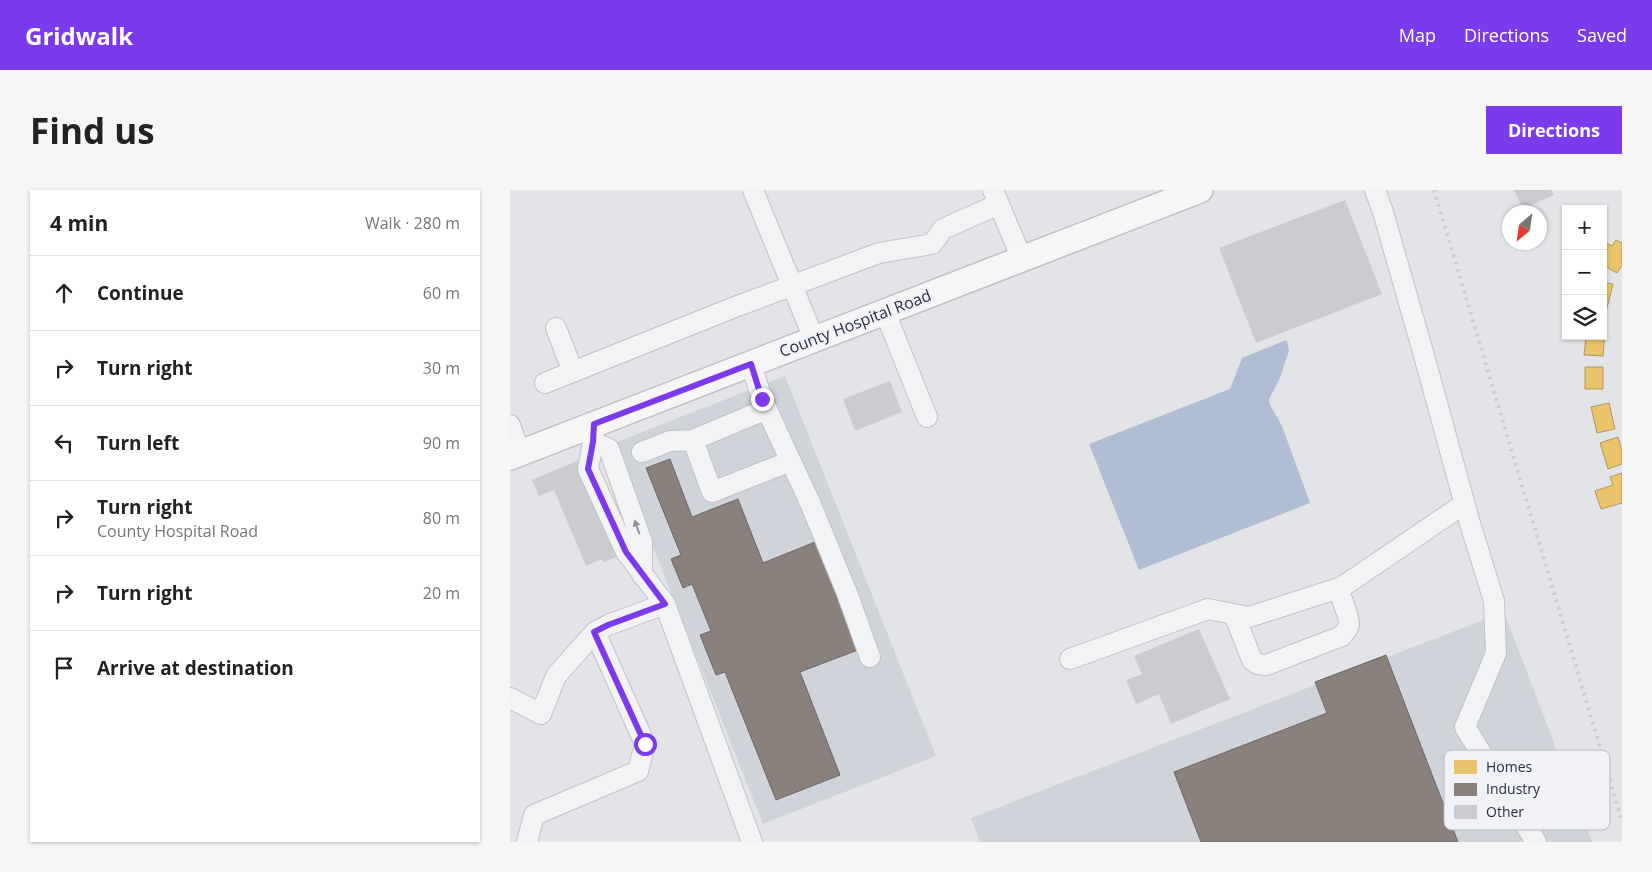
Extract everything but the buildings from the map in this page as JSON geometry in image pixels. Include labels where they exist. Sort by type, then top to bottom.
[{"type":"main road","name":"County Hospital Road","points":[[515,455],[594,433],[751,364],[1022,259],[1172,195],[1200,190]]},
{"type":"lane","points":[[753,190],[814,340]]},
{"type":"lane","points":[[1375,190],[1426,359],[1464,504],[1494,601],[1496,653],[1465,727],[1479,750]]},
{"type":"lane","points":[[545,383],[735,307],[880,253],[932,244],[943,229],[996,197],[1022,259]]},
{"type":"lane","points":[[884,312],[927,417]]},
{"type":"lane","points":[[556,328],[573,372]]},
{"type":"lane","points":[[751,364],[762,399],[819,522],[870,657]]},
{"type":"lane","points":[[642,452],[670,441],[693,440],[767,409]]},
{"type":"lane","points":[[510,425],[515,455]]},
{"type":"lane","points":[[594,433],[588,469],[626,552],[665,604],[752,842]]},
{"type":"lane","points":[[594,433],[609,449],[642,542],[642,575]]},
{"type":"lane","points":[[693,440],[712,492],[791,461]]},
{"type":"lane","points":[[1070,659],[1208,609],[1249,618],[1338,589],[1464,504]]},
{"type":"lane","points":[[1234,614],[1252,660],[1258,664],[1266,665],[1342,636],[1347,631],[1348,619],[1338,589]]},
{"type":"lane","points":[[510,698],[541,714],[556,676],[594,632],[665,604]]},
{"type":"lane","points":[[526,842],[534,815],[638,771],[645,744],[594,632]]},
{"type":"lane","points":[[1529,830],[1536,842]]},
{"type":"shaded area","points":[[785,376],[936,756],[763,824],[612,444]]},
{"type":"shaded area","points":[[1504,612],[1557,750],[1444,750],[1444,830],[1587,830],[1592,842],[980,842],[971,818]]},
{"type":"water","points":[[1287,341],[1289,350],[1280,378],[1269,399],[1270,405],[1282,426],[1310,503],[1139,570],[1089,444],[1230,389],[1242,358]]},
{"type":"railway","points":[[1434,190],[1601,750]]},
{"type":"railway","points":[[1610,781],[1622,821]]},
{"type":"route","points":[[645,744],[594,632],[665,604],[626,552],[588,469],[594,424],[751,364],[762,399]]}]
